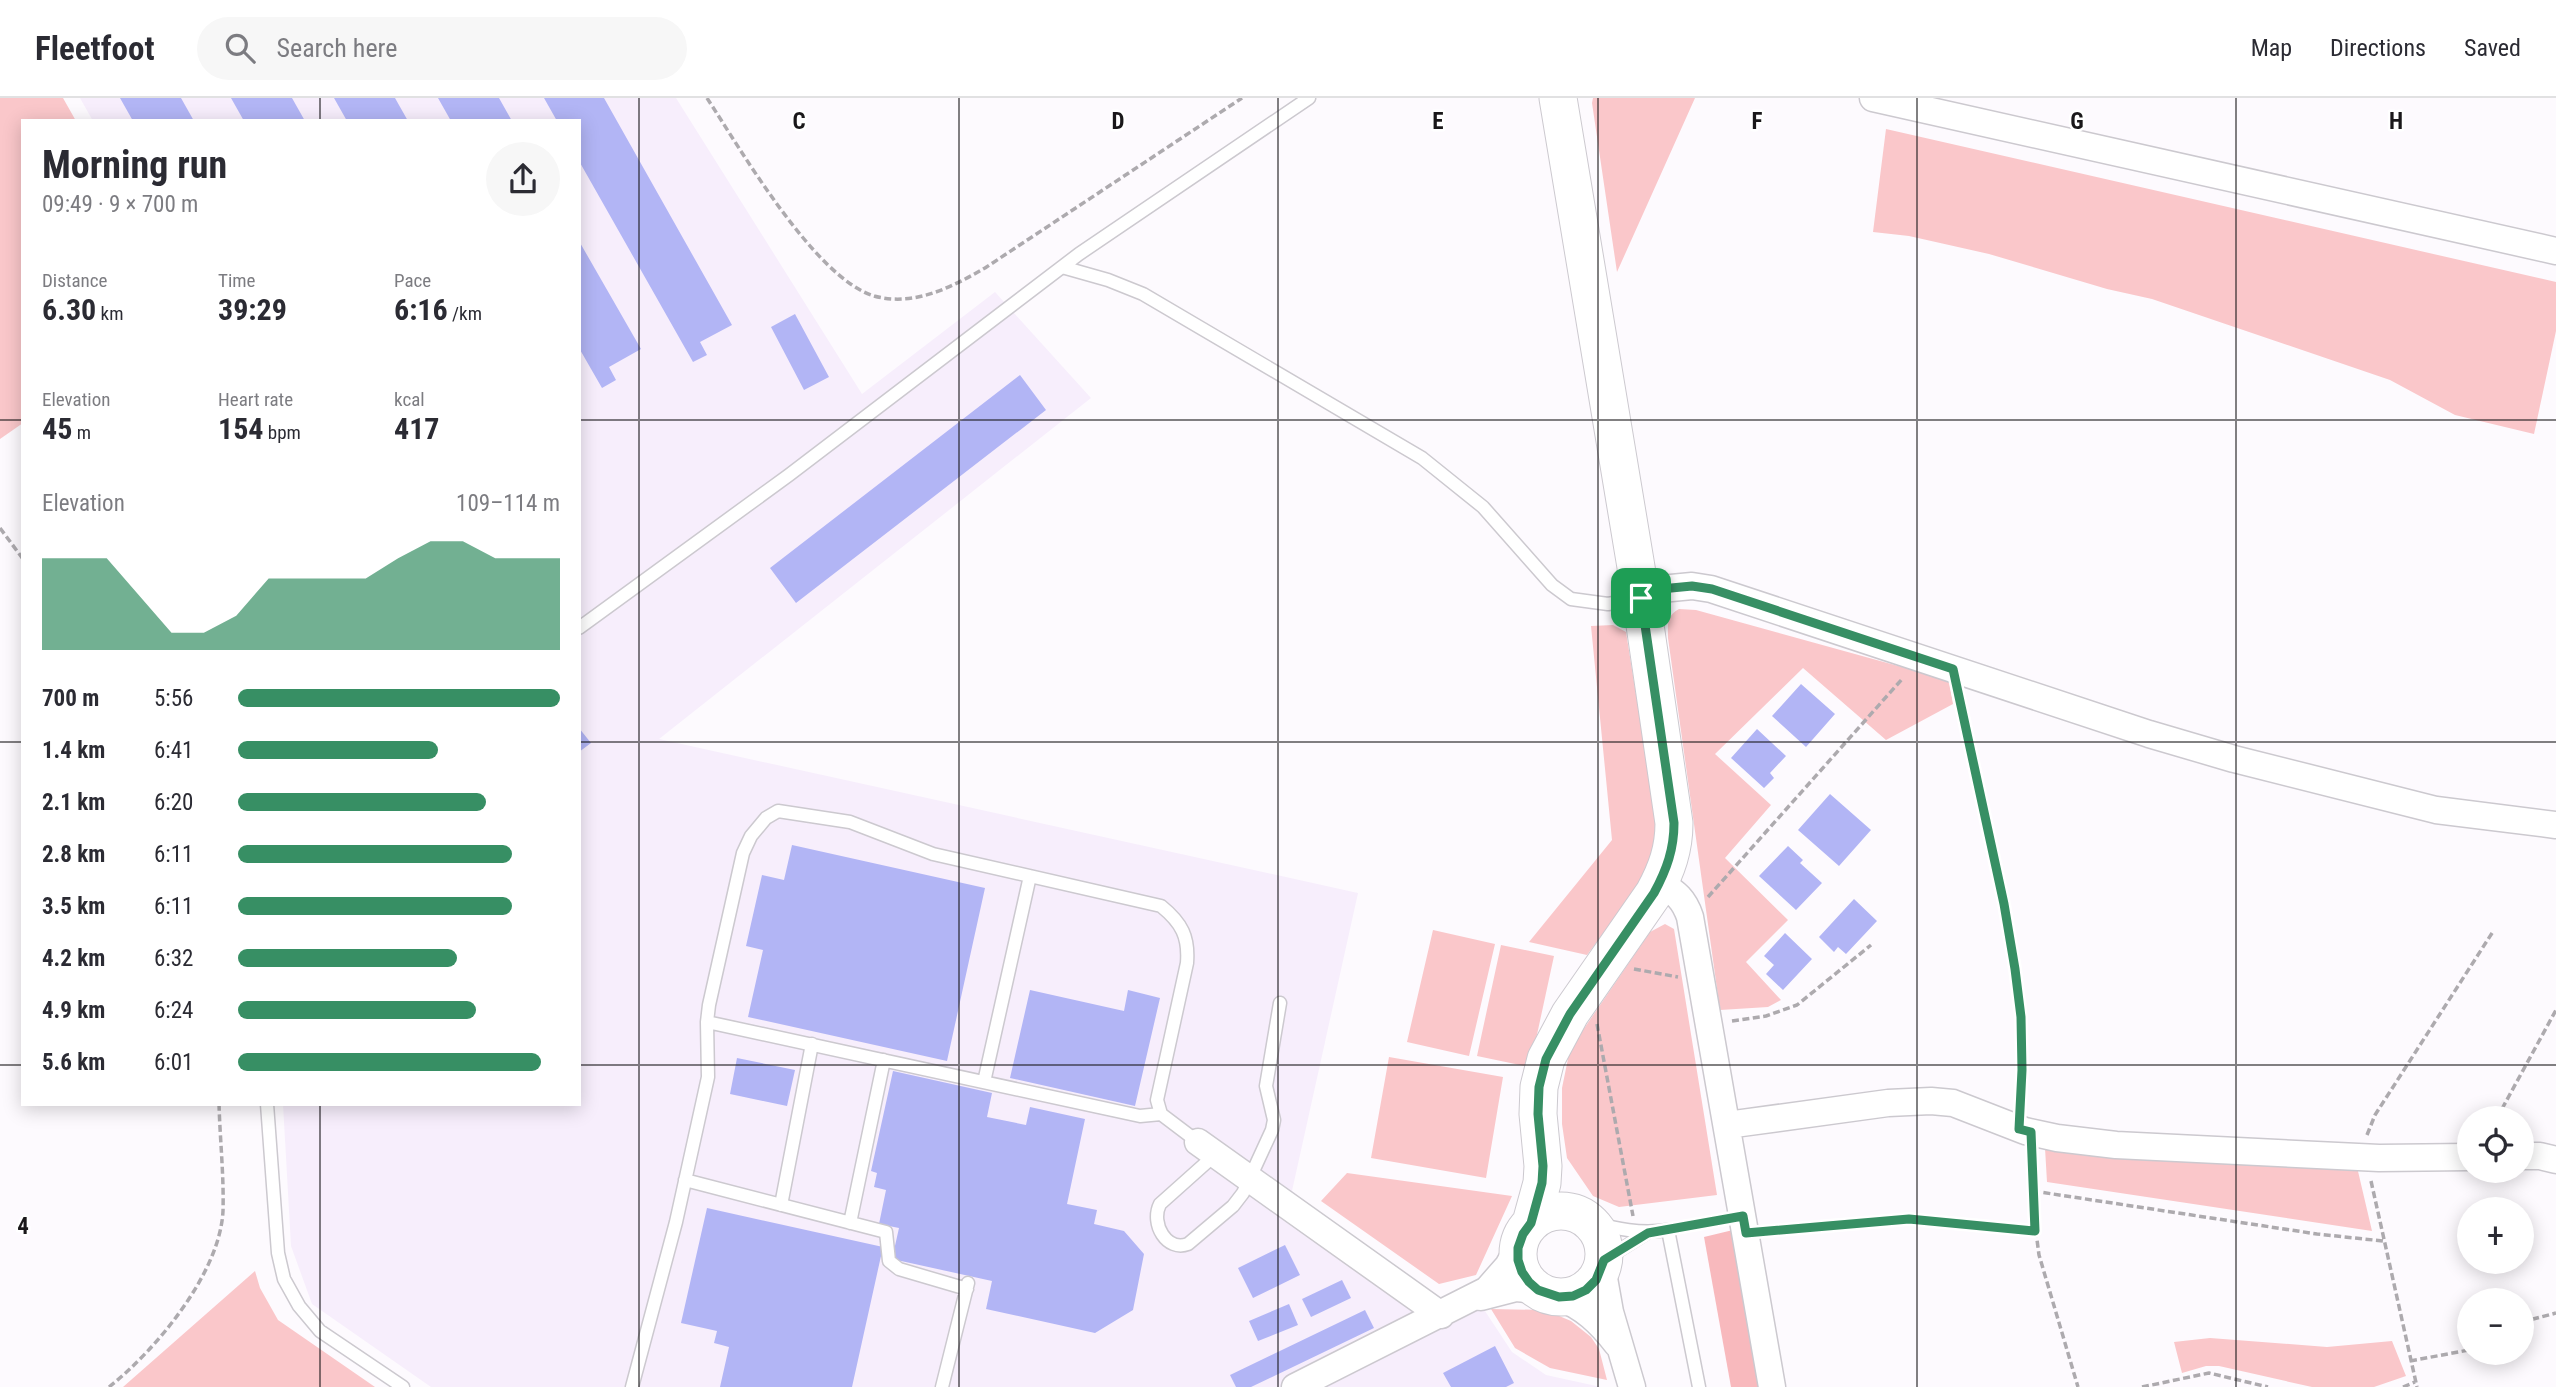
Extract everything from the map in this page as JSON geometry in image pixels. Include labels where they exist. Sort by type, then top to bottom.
[{"type":"street","points":[[1558,98],[1641,594],[1674,823],[1672,852],[1660,883],[1594,979],[1556,1038],[1546,1059],[1539,1087],[1538,1114],[1543,1166],[1538,1201],[1525,1235],[1522,1272],[1529,1282],[1548,1294],[1575,1304],[1589,1313],[1624,1354]]},
{"type":"street","points":[[1873,98],[2556,251]]},
{"type":"street","points":[[1641,594],[1692,586],[1712,589],[2149,734],[2436,810],[2556,825]]},
{"type":"street","points":[[1660,883],[1680,895],[1690,917],[1772,1387]]},
{"type":"street","points":[[1727,1125],[1916,1100],[1953,1103],[2025,1131],[2116,1145],[2379,1158],[2457,1157]]},
{"type":"street","points":[[1207,1148],[1441,1315]]},
{"type":"street","points":[[2534,1156],[2556,1160]]},
{"type":"street","points":[[1543,1166],[1567,1204],[1587,1220],[1602,1239],[1610,1312],[1632,1387]]},
{"type":"street","points":[[1295,1387],[1473,1299],[1497,1280],[1525,1235],[1543,1215],[1557,1211],[1571,1212],[1587,1220]]},
{"type":"street","points":[[1473,1299],[1516,1288],[1573,1296],[1586,1290],[1596,1280],[1603,1264]]},
{"type":"lane","points":[[581,627],[789,475],[1062,267],[1309,98]]},
{"type":"lane","points":[[1062,267],[1108,280],[1143,294],[1192,320],[1422,458],[1483,506],[1552,585],[1572,599],[1608,604],[1641,594]]},
{"type":"lane","points":[[632,1387],[685,1181],[708,1077],[707,1021],[743,853],[751,836],[765,818],[778,811],[850,822],[933,854],[1161,906],[1174,916],[1188,944],[1187,963],[1157,1100],[1161,1114],[1207,1148],[1156,1212],[1155,1220],[1161,1233],[1174,1245],[1181,1247],[1188,1244],[1233,1206],[1250,1179],[1274,1120],[1266,1086],[1280,1003]]},
{"type":"lane","points":[[984,1082],[1030,876]]},
{"type":"lane","points":[[707,1021],[1140,1116],[1161,1114]]},
{"type":"lane","points":[[781,1205],[812,1044]]},
{"type":"lane","points":[[850,1223],[884,1060]]},
{"type":"lane","points":[[267,1106],[278,1253],[285,1279],[299,1306],[320,1331],[403,1387]]},
{"type":"lane","points":[[685,1181],[886,1232],[889,1261],[899,1269],[968,1286],[942,1387]]},
{"type":"lane","points":[[1587,1220],[1642,1232],[1668,1230],[1699,1387]]},
{"type":"lane","points":[[1603,1264],[1642,1232]]},
{"type":"path","points":[[707,98],[776,203],[823,261],[854,287],[876,296],[909,299],[945,290],[985,268],[1242,98]]},
{"type":"path","points":[[0,528],[21,556]]},
{"type":"path","points":[[1690,917],[1920,658]]},
{"type":"path","points":[[1953,669],[2004,904],[2015,969],[2021,1017],[2025,1131],[2039,1255],[2078,1387]]},
{"type":"path","points":[[1709,1024],[1766,1016],[1797,1005],[1871,945]]},
{"type":"path","points":[[1642,1232],[1596,1021],[1594,979],[1702,981]]},
{"type":"path","points":[[2504,1106],[2556,1010]]},
{"type":"path","points":[[109,1387],[157,1341],[206,1271],[216,1245],[223,1213],[219,1106]]},
{"type":"path","points":[[2033,1191],[2317,1234],[2383,1241]]},
{"type":"path","points":[[1668,1230],[1744,1224],[1909,1219],[2035,1231]]},
{"type":"path","points":[[2534,1319],[2556,1313]]},
{"type":"path","points":[[2410,1361],[2457,1352]]},
{"type":"path","points":[[2142,1387],[2209,1373],[2268,1387]]},
{"type":"path","points":[[2403,1387],[2416,1382]]},
{"type":"shaded area","points":[[0,98],[63,98],[75,119],[21,119],[21,424],[0,439]]},
{"type":"shaded area","points":[[80,98],[676,98],[862,394],[995,292],[1091,398],[659,739],[1358,893],[1292,1191],[1456,1315],[1481,1305],[1512,1352],[1546,1375],[1601,1387],[431,1387],[312,1304],[291,1246],[283,1106],[581,1106],[581,119],[92,119]]},
{"type":"shaded area","points":[[1593,98],[1695,98],[1617,272],[1592,103]]},
{"type":"shaded area","points":[[1886,129],[2556,282],[2556,331],[2534,434],[2455,415],[2390,380],[2152,299],[2107,289],[1989,254],[1909,236],[1873,232]]},
{"type":"shaded area","points":[[1679,609],[1696,610],[1949,680],[1953,704],[1886,740],[1803,668],[1715,754],[1771,805],[1725,858],[1788,920],[1746,962],[1781,1000],[1768,1007],[1720,1010],[1668,638],[1670,618]]},
{"type":"shaded area","points":[[1613,625],[1626,632],[1660,844],[1650,871],[1587,955],[1529,942],[1612,840],[1591,626]]},
{"type":"shaded area","points":[[1665,924],[1674,929],[1717,1195],[1619,1207],[1593,1196],[1567,1158],[1562,1124],[1562,1088],[1570,1049],[1650,932]]},
{"type":"shaded area","points":[[1433,930],[1495,944],[1469,1056],[1407,1042]]},
{"type":"shaded area","points":[[1501,945],[1554,956],[1530,1067],[1477,1056]]},
{"type":"shaded area","points":[[1389,1057],[1503,1077],[1486,1178],[1371,1158]]},
{"type":"shaded area","points":[[2045,1148],[2357,1167],[2372,1231],[2047,1182]]},
{"type":"shaded area","points":[[1347,1173],[1512,1196],[1476,1275],[1439,1284],[1321,1201]]},
{"type":"shaded area","points":[[1733,1230],[1763,1387],[1731,1387],[1704,1237]]},
{"type":"shaded area","points":[[255,1271],[260,1288],[278,1320],[375,1387],[123,1387]]},
{"type":"shaded area","points":[[1491,1309],[1545,1310],[1571,1321],[1591,1337],[1599,1349],[1607,1380],[1550,1368],[1515,1348]]},
{"type":"shaded area","points":[[2210,1338],[2327,1347],[2392,1341],[2406,1376],[2374,1387],[2312,1387],[2219,1366],[2206,1366],[2182,1373],[2174,1342]]},
{"type":"building","points":[[120,98],[181,98],[193,119],[132,119]]},
{"type":"building","points":[[231,98],[292,98],[304,119],[243,119]]},
{"type":"building","points":[[334,98],[395,98],[407,119],[346,119]]},
{"type":"building","points":[[438,98],[499,98],[511,119],[450,119]]},
{"type":"building","points":[[544,98],[604,98],[732,325],[700,342],[707,355],[693,362],[581,165],[581,119],[556,119]]},
{"type":"building","points":[[581,244],[641,349],[609,367],[616,380],[602,388],[581,351]]},
{"type":"building","points":[[795,314],[829,377],[804,390],[771,327]]},
{"type":"building","points":[[1020,375],[1046,410],[796,603],[770,568]]},
{"type":"building","points":[[1801,684],[1835,714],[1806,747],[1772,716]]},
{"type":"building","points":[[1757,729],[1786,756],[1770,773],[1774,778],[1764,788],[1731,758]]},
{"type":"building","points":[[581,730],[591,743],[581,750]]},
{"type":"building","points":[[1830,794],[1871,830],[1839,866],[1798,830]]},
{"type":"building","points":[[792,845],[985,888],[947,1061],[748,1017],[763,950],[746,946],[762,875],[784,880]]},
{"type":"building","points":[[1788,846],[1803,860],[1800,863],[1822,883],[1796,910],[1759,876]]},
{"type":"building","points":[[1854,899],[1877,921],[1846,954],[1838,947],[1834,952],[1819,937]]},
{"type":"building","points":[[1785,933],[1812,959],[1783,990],[1766,974],[1774,965],[1764,956]]},
{"type":"building","points":[[1030,990],[1124,1011],[1128,990],[1160,998],[1135,1106],[1010,1078]]},
{"type":"building","points":[[737,1058],[795,1070],[787,1106],[730,1094]]},
{"type":"building","points":[[893,1071],[992,1093],[987,1117],[1026,1125],[1030,1107],[1085,1119],[1067,1204],[1097,1210],[1094,1224],[1124,1231],[1144,1254],[1133,1310],[1095,1333],[986,1309],[992,1281],[892,1259],[899,1228],[879,1224],[886,1190],[874,1187],[877,1173],[871,1171]]},
{"type":"building","points":[[707,1208],[883,1247],[852,1387],[720,1387],[729,1347],[714,1343],[717,1331],[681,1323]]},
{"type":"building","points":[[1285,1245],[1300,1275],[1253,1298],[1238,1268]]},
{"type":"building","points":[[1342,1280],[1351,1298],[1311,1317],[1302,1299]]},
{"type":"building","points":[[1289,1304],[1298,1325],[1258,1341],[1249,1321]]},
{"type":"building","points":[[1365,1310],[1374,1328],[1251,1387],[1236,1387],[1230,1375]]},
{"type":"building","points":[[1495,1346],[1514,1383],[1506,1387],[1451,1387],[1443,1373]]},
{"type":"route","points":[[1692,586],[1712,589],[1953,669],[2004,904],[2015,969],[2021,1017],[2019,1129],[2031,1132],[2035,1231],[1909,1219],[1746,1233],[1743,1216],[1648,1233],[1604,1260],[1596,1280],[1586,1290],[1573,1296],[1548,1295],[1538,1290],[1522,1272],[1518,1248],[1531,1223],[1542,1183],[1538,1114],[1539,1087],[1546,1059],[1570,1014],[1654,893],[1664,876],[1674,844],[1674,823],[1641,598],[1640,591],[1692,586]]}]
